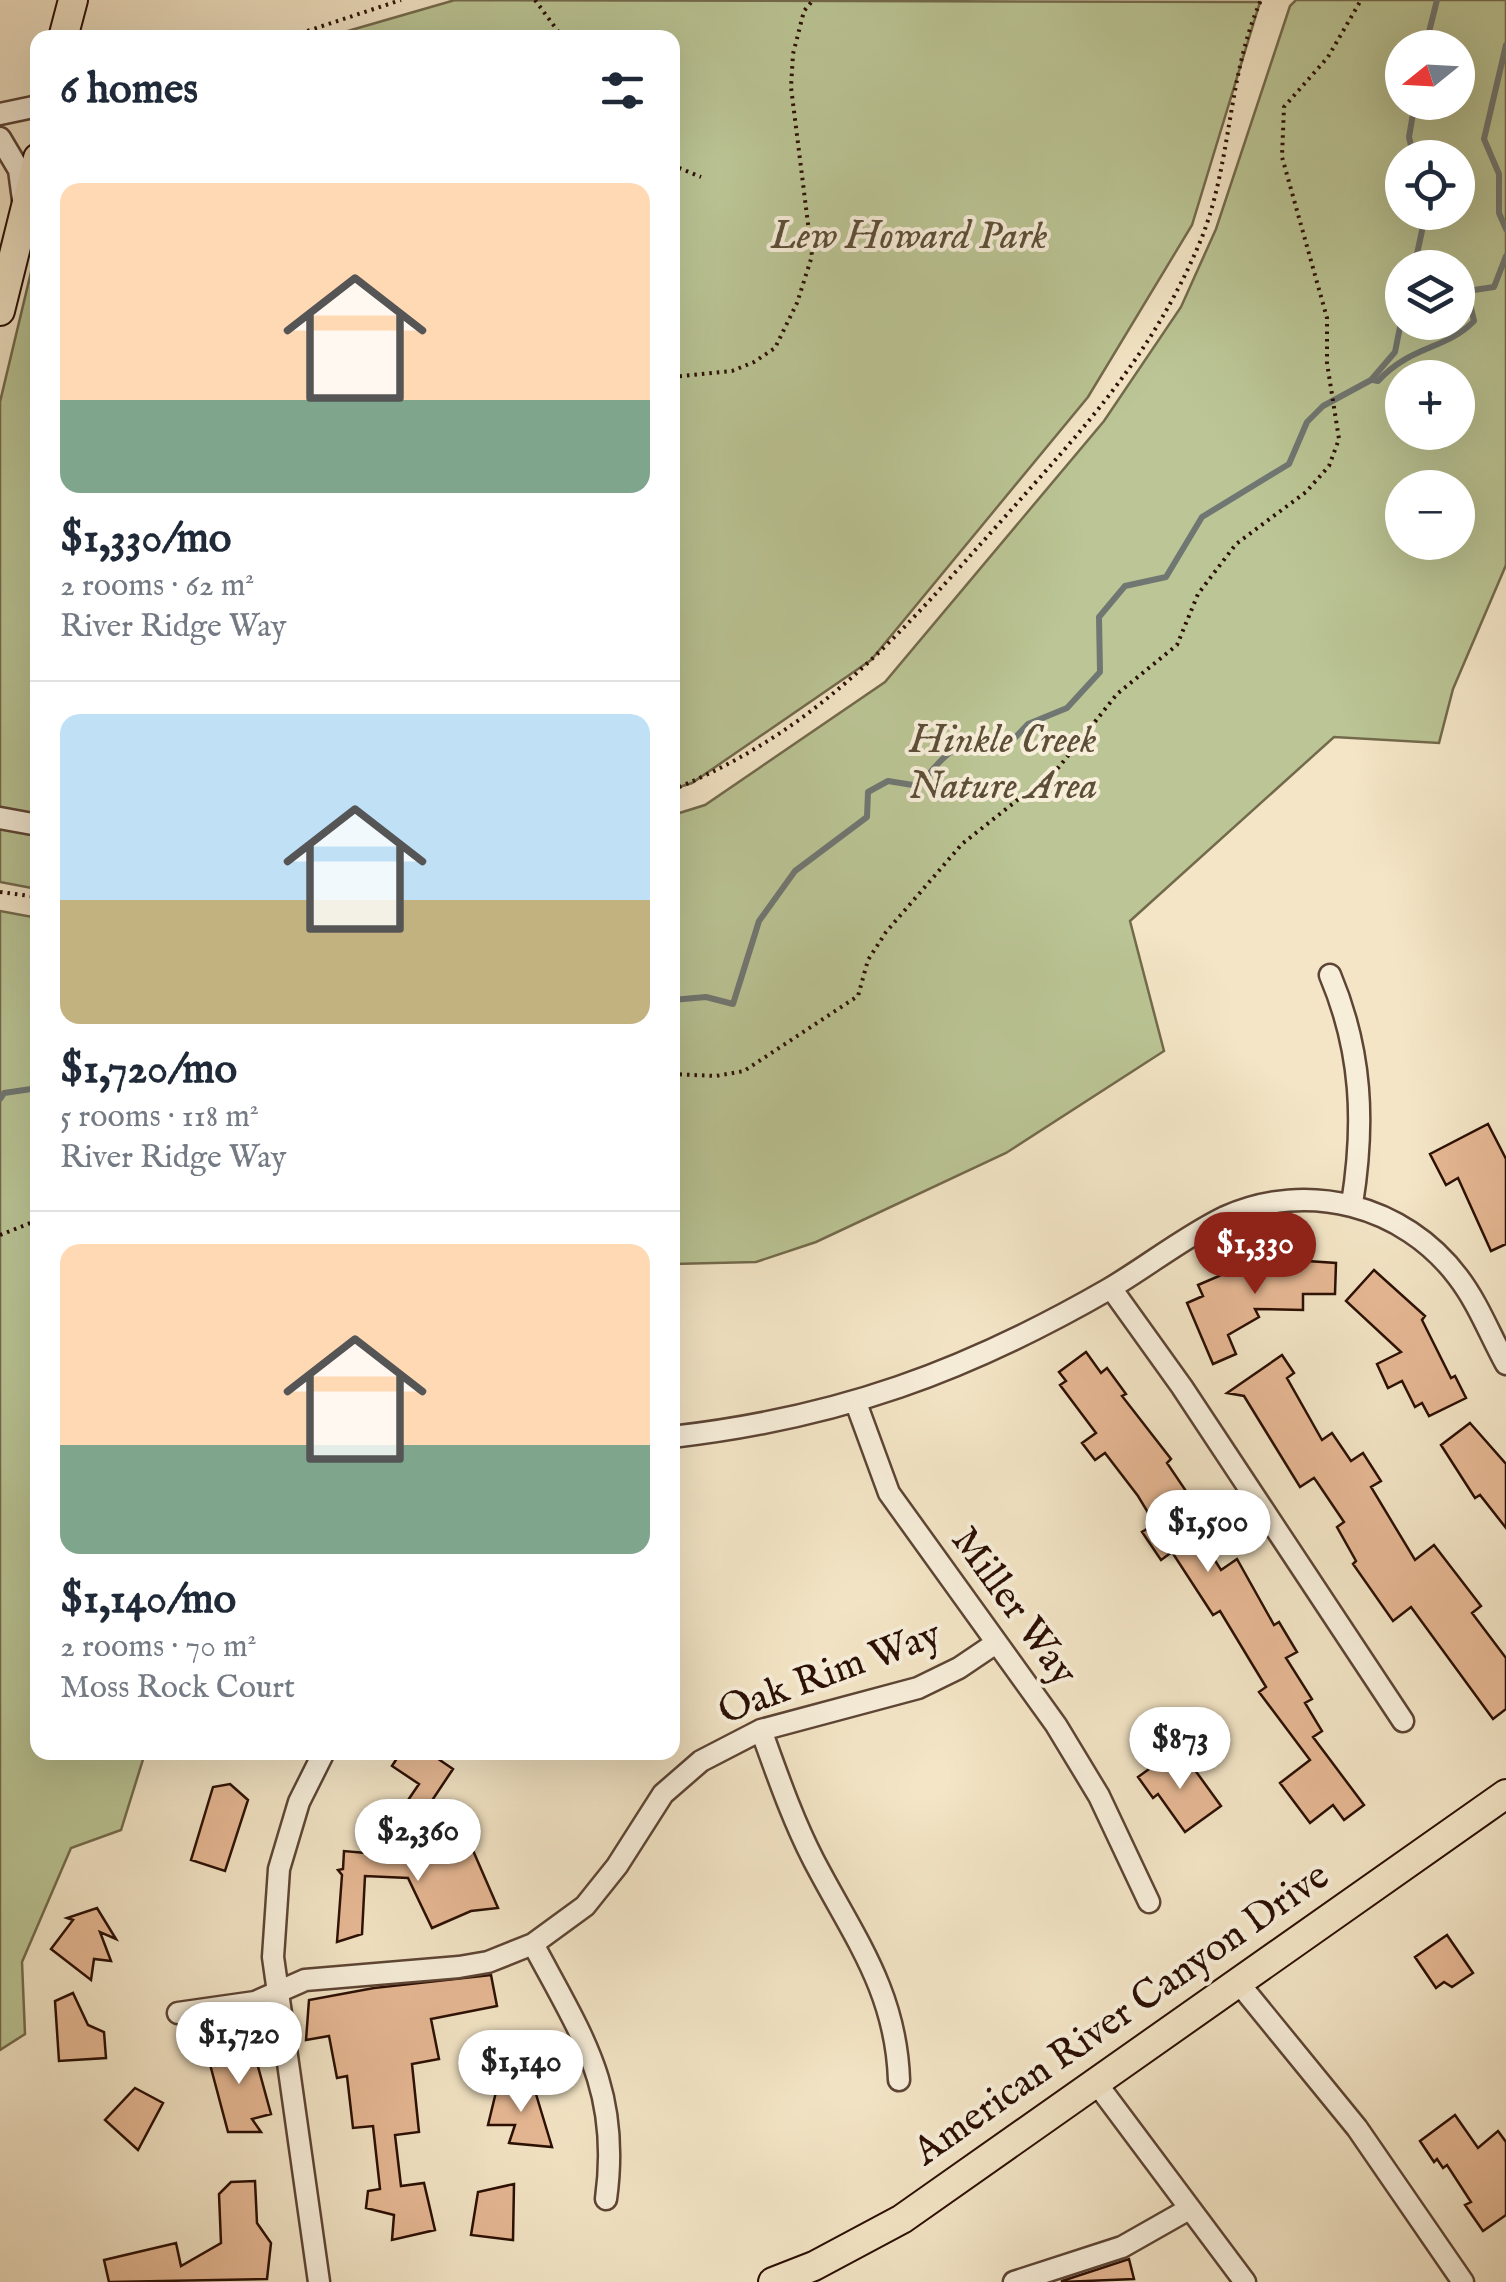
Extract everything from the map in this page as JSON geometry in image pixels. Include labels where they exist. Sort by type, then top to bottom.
[{"type":"main road","points":[[65,30],[73,0]]},
{"type":"main road","points":[[0,312],[30,190]]},
{"type":"main road","name":"American River Canyon Drive","points":[[773,2282],[868,2240],[1097,2084],[1237,1980],[1506,1794]]},
{"type":"street","points":[[0,114],[30,108]]},
{"type":"street","points":[[0,138],[18,170],[25,210]]},
{"type":"street","points":[[0,818],[30,824]]},
{"type":"street","points":[[1330,975],[1354,1047],[1360,1082],[1360,1152],[1352,1204]]},
{"type":"street","points":[[680,1436],[742,1429],[856,1403],[970,1361],[1111,1288],[1208,1225],[1244,1208],[1304,1199],[1352,1204],[1398,1224],[1447,1262],[1471,1296],[1506,1364]]},
{"type":"street","points":[[1111,1288],[1192,1402],[1403,1721]]},
{"type":"street","name":"Miller Way","points":[[856,1403],[889,1493],[1056,1725],[1099,1796],[1149,1902]]},
{"type":"street","name":"Oak Rim Way","points":[[178,2014],[255,2002],[306,1980],[459,1968],[488,1962],[533,1944],[562,1926],[595,1895],[643,1820],[675,1782],[730,1744],[761,1730],[918,1688],[959,1668],[996,1643]]},
{"type":"street","points":[[761,1730],[812,1858],[876,1971],[896,2034],[899,2080]]},
{"type":"street","points":[[319,2282],[277,1993],[273,1904],[278,1869],[299,1802],[320,1760]]},
{"type":"street","points":[[533,1944],[597,2068],[611,2133],[606,2200]]},
{"type":"street","points":[[1237,1980],[1357,2128],[1463,2282]]},
{"type":"street","points":[[1097,2084],[1245,2282]]},
{"type":"street","points":[[1014,2282],[1122,2247],[1189,2209]]},
{"type":"path","points":[[310,30],[401,0]]},
{"type":"path","points":[[535,0],[557,30]]},
{"type":"path","points":[[680,377],[732,371],[775,348],[802,290],[812,256],[790,87],[793,54],[804,11],[813,0]]},
{"type":"path","points":[[680,787],[726,768],[766,745],[844,688],[960,567],[1119,385],[1171,308],[1202,238],[1226,152],[1246,44],[1262,0]]},
{"type":"path","points":[[680,1074],[716,1076],[744,1071],[858,996],[868,960],[886,932],[962,844],[1059,768],[1117,694],[1178,645],[1210,574],[1236,544],[1306,492],[1329,466],[1339,439],[1326,362],[1324,304],[1282,157],[1284,107],[1328,57],[1361,0]]},
{"type":"path","points":[[680,168],[701,177]]},
{"type":"path","points":[[0,895],[30,896]]},
{"type":"path","points":[[0,1236],[30,1223]]},
{"type":"green space","name":"Lew Howard Park","points":[[455,0],[1260,2],[1192,225],[1088,397],[871,660],[692,783],[680,787],[680,30],[351,30]]},
{"type":"green space","name":"Hinkle Creek Nature Area","points":[[1296,0],[1506,0],[1506,565],[1453,689],[1439,743],[1334,737],[1130,921],[1164,1051],[1006,1153],[816,1242],[756,1262],[680,1264],[680,813],[705,805],[885,682],[1104,421],[1181,307],[1216,229],[1290,6]]},
{"type":"green space","points":[[30,276],[30,888],[0,882],[0,402]]},
{"type":"green space","points":[[0,911],[30,917],[30,1760],[143,1760],[121,1830],[71,1848],[22,1962],[25,2034],[0,2050]]},
{"type":"building","points":[[1488,1124],[1506,1159],[1506,1244],[1491,1251],[1458,1178],[1446,1185],[1430,1154]]},
{"type":"building","points":[[1261,1258],[1336,1263],[1335,1294],[1303,1294],[1303,1310],[1255,1309],[1259,1317],[1228,1335],[1236,1354],[1213,1364],[1187,1303],[1203,1296],[1198,1285]]},
{"type":"building","points":[[1374,1270],[1425,1316],[1422,1320],[1451,1378],[1455,1376],[1466,1398],[1429,1416],[1422,1403],[1415,1407],[1402,1381],[1388,1388],[1377,1364],[1401,1352],[1346,1301]]},
{"type":"building","points":[[1086,1352],[1101,1373],[1107,1368],[1126,1394],[1122,1396],[1171,1459],[1167,1463],[1194,1503],[1198,1500],[1213,1521],[1197,1532],[1221,1570],[1237,1559],[1274,1625],[1279,1622],[1297,1652],[1286,1658],[1312,1699],[1305,1703],[1322,1731],[1313,1737],[1364,1805],[1344,1820],[1333,1805],[1310,1823],[1280,1783],[1310,1760],[1259,1692],[1266,1687],[1220,1611],[1213,1615],[1172,1552],[1161,1560],[1142,1532],[1155,1524],[1138,1496],[1105,1453],[1095,1460],[1082,1443],[1096,1433],[1060,1385],[1066,1381],[1059,1372]]},
{"type":"building","points":[[1282,1355],[1294,1373],[1287,1378],[1322,1440],[1332,1433],[1351,1461],[1363,1453],[1381,1481],[1371,1487],[1415,1560],[1434,1545],[1481,1606],[1472,1613],[1506,1658],[1506,1709],[1493,1719],[1411,1607],[1393,1621],[1353,1564],[1356,1561],[1337,1527],[1344,1522],[1317,1482],[1314,1478],[1300,1487],[1244,1396],[1227,1393]]},
{"type":"building","points":[[1470,1423],[1506,1464],[1506,1528],[1480,1495],[1475,1498],[1441,1445]]},
{"type":"building","points":[[1170,1754],[1184,1772],[1192,1766],[1221,1806],[1185,1832],[1158,1794],[1153,1798],[1138,1777]]},
{"type":"building","points":[[396,1760],[440,1760],[453,1769],[417,1823],[400,1812],[419,1784],[392,1766]]},
{"type":"building","points":[[230,1784],[248,1800],[225,1871],[191,1860],[213,1787]]},
{"type":"building","points":[[468,1839],[498,1908],[471,1911],[432,1928],[408,1878],[365,1876],[362,1934],[337,1942],[342,1875],[338,1870],[343,1869],[344,1851],[377,1854],[378,1860]]},
{"type":"building","points":[[97,1908],[116,1939],[100,1932],[111,1961],[94,1959],[91,1980],[51,1949],[73,1920],[67,1918]]},
{"type":"building","points":[[1447,1935],[1473,1973],[1452,1987],[1444,1982],[1436,1988],[1415,1957]]},
{"type":"building","points":[[491,1975],[497,2006],[431,2019],[439,2059],[412,2064],[419,2132],[395,2135],[401,2186],[424,2183],[435,2230],[392,2240],[394,2215],[366,2208],[368,2191],[380,2189],[373,2126],[353,2128],[347,2076],[337,2078],[329,2036],[306,2040],[309,2000],[374,1988]]},
{"type":"building","points":[[73,1993],[88,2025],[104,2032],[106,2058],[59,2061],[55,2001]]},
{"type":"building","points":[[251,2041],[271,2114],[252,2119],[261,2132],[228,2132],[207,2053]]},
{"type":"building","points":[[532,2081],[552,2147],[509,2143],[515,2125],[488,2125],[496,2092]]},
{"type":"building","points":[[135,2088],[163,2103],[138,2150],[105,2120]]},
{"type":"building","points":[[1455,2115],[1478,2148],[1498,2131],[1506,2142],[1506,2215],[1483,2231],[1465,2205],[1471,2202],[1447,2165],[1443,2168],[1437,2159],[1434,2162],[1420,2141]]},
{"type":"building","points":[[255,2181],[257,2223],[271,2243],[267,2279],[109,2282],[104,2260],[176,2243],[181,2266],[221,2243],[219,2194],[231,2182]]},
{"type":"building","points":[[514,2184],[513,2240],[471,2235],[478,2192]]},
{"type":"building","points":[[1129,2259],[1134,2279],[1062,2282],[1062,2281]]},
{"type":"waterway","points":[[1430,30],[1437,0]]},
{"type":"waterway","points":[[1506,45],[1484,139],[1499,174],[1499,213],[1506,229]]},
{"type":"waterway","points":[[1410,140],[1412,120]]},
{"type":"waterway","points":[[1418,250],[1422,230]]},
{"type":"waterway","points":[[1373,380],[1378,381],[1403,361],[1452,338],[1474,321],[1467,291],[1494,287],[1506,256]]},
{"type":"waterway","points":[[680,999],[706,997],[733,1004],[759,921],[795,871],[867,817],[868,792],[888,781],[919,786],[957,748],[979,741],[1010,743],[1028,724],[1067,708],[1100,672],[1099,617],[1125,586],[1166,577],[1202,517],[1289,464],[1307,422],[1323,406],[1371,380],[1395,352],[1397,340]]},
{"type":"waterway","points":[[0,1099],[4,1093],[30,1089]]}]
